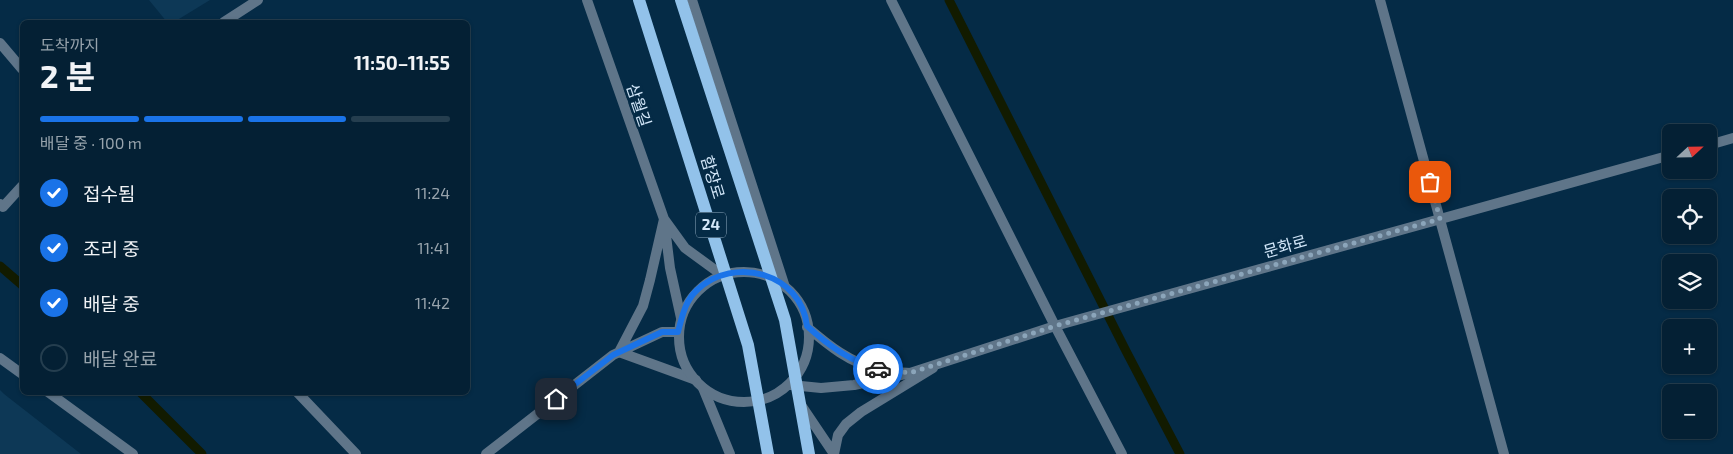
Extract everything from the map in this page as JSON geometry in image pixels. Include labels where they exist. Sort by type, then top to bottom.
[{"type":"main road","name":"함장로","points":[[639,0],[748,344],[768,454]]},
{"type":"main road","name":"함장로","points":[[682,0],[785,320],[809,454]]},
{"type":"street","points":[[227,20],[258,0]]},
{"type":"street","name":"삼월길","points":[[587,0],[664,219]]},
{"type":"street","points":[[692,0],[785,287]]},
{"type":"street","points":[[891,0],[1055,326],[1122,454]]},
{"type":"street","points":[[1380,0],[1504,454]]},
{"type":"street","points":[[0,43],[20,67]]},
{"type":"street","points":[[1718,142],[1733,138]]},
{"type":"street","name":"문화로","points":[[787,385],[821,388],[854,385],[910,373],[1055,326],[1662,158]]},
{"type":"street","points":[[1,208],[20,188]]},
{"type":"street","points":[[664,219],[685,248],[722,275]]},
{"type":"street","points":[[664,219],[670,268],[682,318]]},
{"type":"street","points":[[619,352],[643,306],[664,219]]},
{"type":"street","points":[[736,271],[759,273],[780,282],[785,287],[796,298],[806,318],[809,338],[805,358],[796,377],[780,391],[762,400],[742,402],[721,398],[700,384],[689,373],[680,354],[678,332],[684,310],[696,291],[714,278],[736,271]]},
{"type":"street","points":[[807,326],[826,344],[852,360],[877,369],[910,373]]},
{"type":"street","points":[[486,454],[613,355],[662,332],[678,332]]},
{"type":"street","points":[[619,352],[700,384],[730,454]]},
{"type":"street","points":[[0,358],[20,373]]},
{"type":"street","points":[[834,454],[838,435],[846,424],[861,412],[940,363]]},
{"type":"street","points":[[787,385],[834,454]]},
{"type":"street","points":[[52,395],[133,454]]},
{"type":"street","points":[[300,395],[356,454]]},
{"type":"shaded area","points":[[149,0],[210,0],[177,20],[165,20]]},
{"type":"shaded area","points":[[0,390],[4,394],[81,454],[0,454]]},
{"type":"waterway","points":[[949,0],[1180,454]]},
{"type":"waterway","points":[[0,266],[20,283]]},
{"type":"waterway","points":[[143,395],[202,454]]},
{"type":"way so far","points":[[878,369],[910,373],[1055,326],[1440,219],[1430,182]]},
{"type":"route","points":[[556,399],[613,355],[662,332],[678,332],[684,310],[696,291],[714,278],[736,271],[759,273],[780,282],[796,298],[806,318],[807,326],[826,344],[852,360],[878,369]]}]
